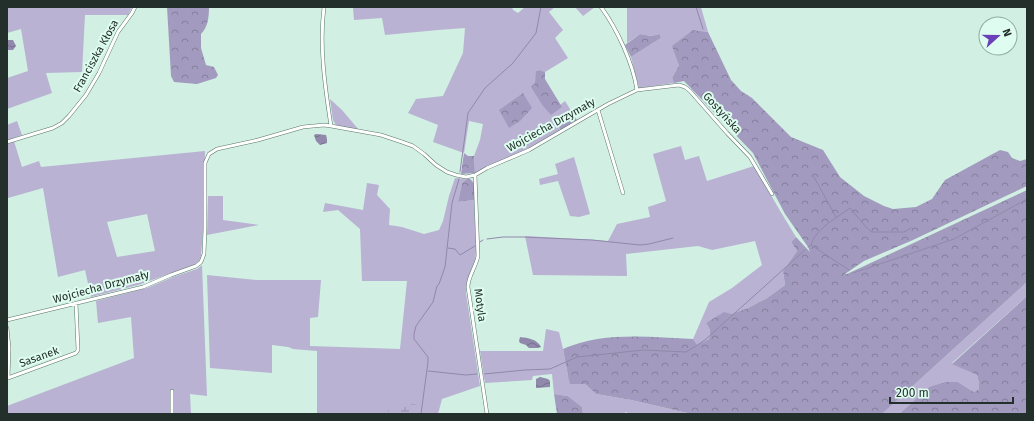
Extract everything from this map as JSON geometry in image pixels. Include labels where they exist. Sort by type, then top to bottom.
[{"type":"street","name":"Franciszka Kłosa","points":[[7,142],[53,128],[62,123],[86,95],[99,73],[118,32],[135,7]]},
{"type":"street","points":[[324,7],[323,66],[331,126]]},
{"type":"street","points":[[601,7],[613,26],[628,58],[637,90]]},
{"type":"street","name":"Gostyńska","points":[[637,90],[679,85],[685,87],[750,157],[772,194]]},
{"type":"street","name":"Wojciecha Drzymały","points":[[7,320],[143,287],[196,266],[201,262],[204,254],[205,163],[212,151],[303,127],[331,126],[381,135],[413,146],[447,172],[466,177],[475,175],[487,168],[529,150],[598,110],[637,90]]},
{"type":"street","points":[[598,110],[623,193]]},
{"type":"street","name":"Motyla","points":[[475,175],[478,256],[468,281],[468,287],[487,414]]},
{"type":"street","name":"Sasanek","points":[[7,328],[9,348],[8,378],[76,353],[78,350],[76,303]]},
{"type":"street","points":[[172,391],[172,414]]},
{"type":"green space","points":[[7,7],[132,7],[128,15],[85,15],[82,72],[46,73],[52,93],[7,109],[7,78],[28,71],[21,29],[7,33]]},
{"type":"green space","points":[[167,7],[209,7],[208,22],[201,34],[201,48],[206,65],[214,67],[218,75],[216,78],[197,84],[174,82],[171,76]]},
{"type":"green space","points":[[353,7],[512,7],[513,10],[518,13],[525,7],[555,7],[549,12],[563,30],[555,38],[568,58],[545,72],[540,70],[536,71],[560,105],[565,101],[570,109],[555,121],[561,130],[523,151],[475,173],[474,156],[480,140],[483,124],[469,121],[464,153],[433,142],[438,125],[408,113],[416,99],[443,96],[463,53],[465,28],[385,35],[382,18],[354,20]]},
{"type":"green space","points":[[575,7],[595,7],[583,16]]},
{"type":"green space","points":[[627,7],[701,7],[708,32],[693,30],[679,65],[672,78],[674,83],[639,88],[631,57],[661,38],[660,34],[651,36],[640,34],[627,43]]},
{"type":"green space","points":[[693,30],[708,32],[731,80],[741,91],[752,98],[791,137],[823,150],[840,177],[864,196],[884,206],[893,209],[916,207],[932,199],[945,180],[1000,150],[1008,152],[1012,158],[1020,161],[1027,159],[1027,186],[913,240],[864,261],[845,274],[1027,190],[1027,282],[882,414],[692,414],[631,400],[596,394],[585,384],[570,384],[563,349],[578,343],[610,337],[627,336],[693,339],[697,345],[709,339],[710,330],[706,323],[724,312],[731,314],[748,308],[767,298],[785,285],[783,271],[797,251],[791,242],[796,237],[810,252],[785,214],[753,153],[684,81],[674,83],[672,78],[679,65],[672,46]]},
{"type":"green space","points":[[640,34],[651,36],[660,34],[661,38],[631,57],[625,45]]},
{"type":"green space","points":[[540,70],[545,72],[545,79],[562,107],[551,115],[543,106],[531,87],[535,83],[536,71]]},
{"type":"green space","points":[[523,93],[532,108],[520,121],[509,128],[499,110]]},
{"type":"green space","points":[[330,99],[342,110],[359,130],[336,125],[333,120]]},
{"type":"green space","points":[[570,109],[577,120],[561,130],[555,121]]},
{"type":"green space","points":[[17,121],[22,135],[13,138],[22,167],[39,161],[41,167],[205,151],[203,230],[201,256],[199,261],[194,265],[138,285],[91,297],[85,270],[58,277],[43,188],[8,198],[7,196],[7,125]],"holes":[[[147,214],[155,251],[117,257],[107,222]]]},
{"type":"green space","points":[[681,146],[685,160],[699,156],[707,181],[754,166],[796,237],[791,242],[797,251],[783,271],[785,285],[767,298],[748,308],[706,323],[710,330],[709,339],[697,346],[693,339],[709,302],[732,288],[762,265],[755,241],[712,250],[698,246],[626,254],[627,276],[533,275],[525,236],[608,241],[617,224],[650,217],[648,207],[666,201],[653,154]]},
{"type":"green space","points":[[464,153],[468,156],[474,156],[475,173],[461,174]]},
{"type":"green space","points":[[574,157],[590,214],[579,217],[570,216],[558,181],[540,185],[539,179],[558,174],[555,164]]},
{"type":"green space","points":[[455,178],[467,179],[462,183],[458,202],[474,200],[476,252],[475,263],[467,281],[466,293],[480,386],[442,399],[438,414],[317,414],[317,351],[272,345],[272,373],[210,368],[207,275],[256,280],[321,280],[318,317],[310,318],[310,346],[400,349],[407,281],[362,281],[360,229],[338,210],[323,212],[325,203],[363,210],[367,183],[379,185],[377,195],[390,209],[389,225],[402,227],[424,234],[439,230]]},
{"type":"green space","points":[[467,179],[470,179],[474,183],[474,200],[458,202],[462,183]]},
{"type":"green space","points":[[208,196],[223,196],[223,220],[259,225],[207,235]]},
{"type":"green space","points":[[202,265],[207,396],[190,394],[191,414],[7,414],[7,406],[134,358],[131,317],[98,323],[96,301],[147,288],[197,269]]},
{"type":"green space","points":[[1027,282],[1027,296],[952,363],[977,375],[979,389],[974,392],[958,382],[929,387],[899,414],[882,414]]},
{"type":"green space","points":[[1027,296],[1027,414],[899,414],[929,387],[946,382],[958,382],[974,392],[979,389],[977,375],[952,364]]},
{"type":"green space","points":[[546,329],[559,332],[568,376],[585,384],[596,394],[631,400],[692,414],[632,414],[625,412],[625,414],[583,414],[582,407],[568,396],[554,394],[552,374],[533,376],[532,380],[485,383],[480,351],[543,351]]},
{"type":"green space","points":[[554,394],[568,396],[582,407],[583,414],[557,414]]},
{"type":"green space","points":[[408,403],[418,405],[417,414],[388,414],[388,409]]},
{"type":"water","points":[[7,40],[13,40],[16,46],[13,50],[7,50]]},
{"type":"water","points":[[314,135],[326,135],[327,143],[320,145],[316,141]]},
{"type":"water","points":[[520,337],[529,338],[541,347],[529,348],[520,343]]},
{"type":"water","points":[[540,377],[550,381],[550,387],[536,388],[536,379]]},
{"type":"waterway","points":[[460,172],[468,113],[485,88],[513,63],[536,33],[541,7]]},
{"type":"waterway","points":[[696,7],[703,29]]},
{"type":"waterway","points":[[814,177],[836,217]]},
{"type":"waterway","points":[[421,414],[428,357],[414,339],[414,334],[416,326],[433,302],[437,286],[445,267],[452,203],[459,179]]},
{"type":"waterway","points":[[853,273],[954,239],[1027,199]]},
{"type":"waterway","points":[[811,245],[813,239],[822,229],[833,219],[850,208],[872,232],[904,232],[911,228]]},
{"type":"waterway","points":[[487,239],[523,237],[592,240],[640,245],[673,238]]},
{"type":"waterway","points":[[808,247],[811,245],[849,270]]},
{"type":"waterway","points":[[448,248],[455,249],[460,255],[475,246]]},
{"type":"waterway","points":[[484,374],[550,369],[577,357],[644,350],[686,352],[706,339],[805,250]]},
{"type":"waterway","points":[[428,371],[466,375],[477,374]]}]
